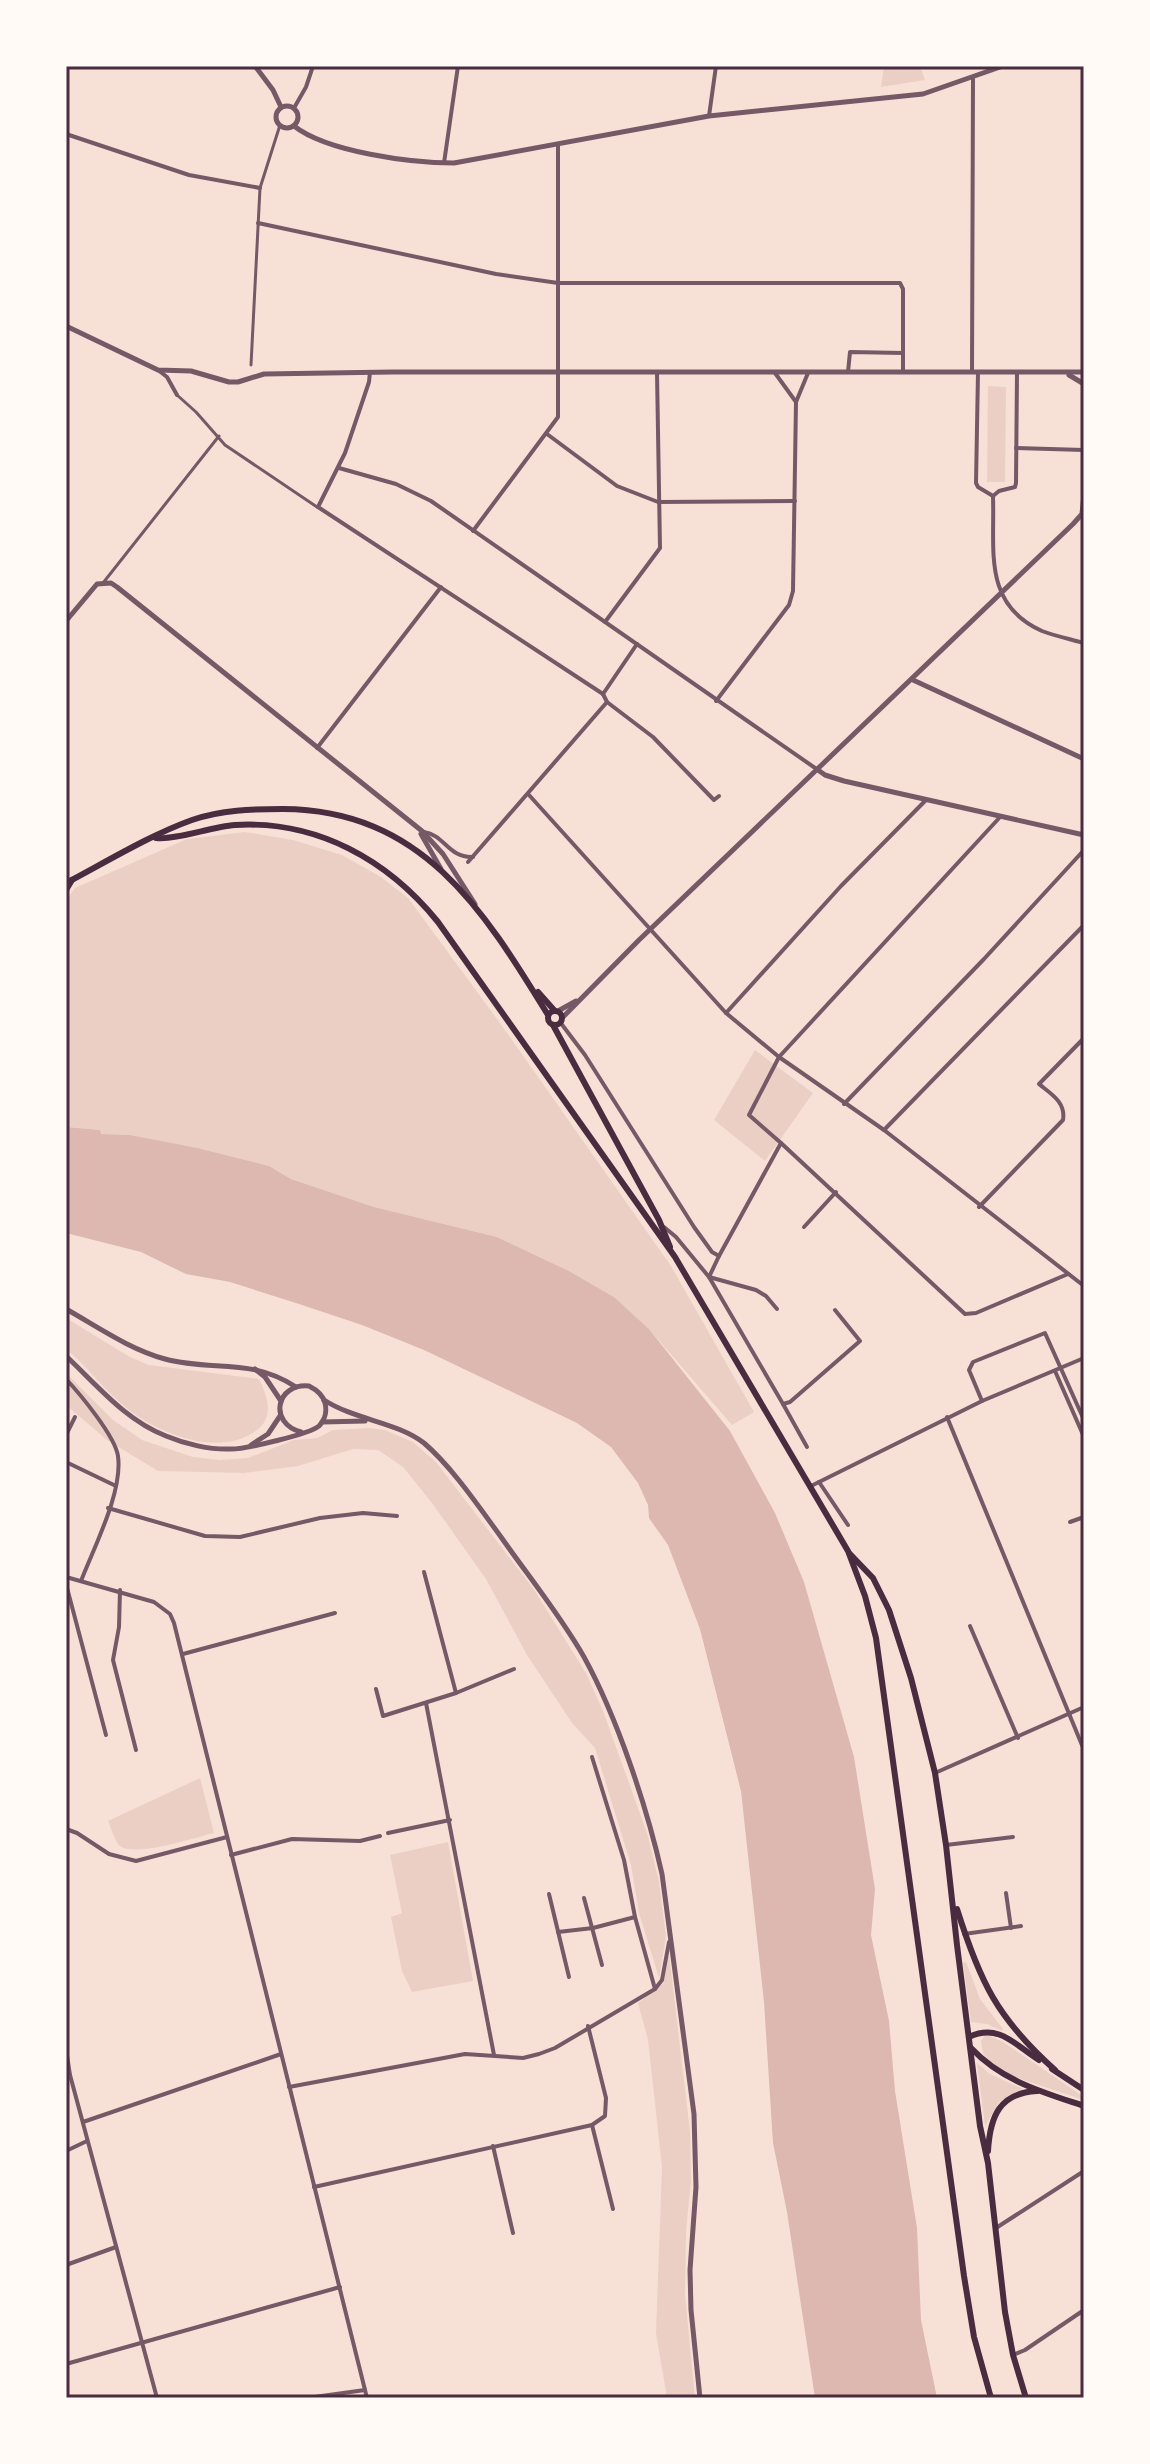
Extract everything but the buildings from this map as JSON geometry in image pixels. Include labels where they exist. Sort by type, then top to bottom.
[{"type":"main road","points":[[66,890],[69,881],[156,838],[191,821],[225,812],[265,809],[320,811],[372,826],[441,869],[476,907],[556,1018],[562,1043],[661,1225],[675,1257]]},
{"type":"main road","points":[[156,838],[237,825],[279,827],[316,836],[354,851],[400,881],[438,922],[675,1257],[848,1551],[876,1638],[964,2276],[974,2337],[991,2398]]},
{"type":"main road","points":[[848,1551],[873,1578],[889,1610],[911,1678],[935,1773],[988,2163],[1001,2284],[1013,2355],[1026,2398]]},
{"type":"main road","points":[[953,1898],[983,1983],[997,2008],[1018,2035],[1055,2070]]},
{"type":"main road","points":[[969,2037],[982,2031],[1002,2034],[1084,2090]]},
{"type":"main road","points":[[971,2048],[993,2069],[1012,2080],[1084,2106]]},
{"type":"main road","points":[[988,2163],[989,2138],[996,2112],[1016,2094],[1041,2091]]},
{"type":"street","points":[[255,66],[281,107]]},
{"type":"street","points":[[294,108],[313,66]]},
{"type":"street","points":[[444,163],[458,66]]},
{"type":"street","points":[[709,116],[716,66]]},
{"type":"street","points":[[294,126],[316,140],[349,149],[444,163],[467,162],[709,116],[913,96],[973,79],[1003,66]]},
{"type":"street","points":[[1084,66],[1084,94]]},
{"type":"street","points":[[973,79],[976,483],[993,496]]},
{"type":"street","points":[[280,125],[287,128],[294,126],[299,117],[294,108],[281,107]]},
{"type":"street","points":[[251,365],[260,188],[280,125],[276,116],[281,107]]},
{"type":"street","points":[[66,134],[189,175],[260,188]]},
{"type":"street","points":[[473,531],[558,417],[558,144]]},
{"type":"street","points":[[258,223],[501,275],[558,283],[900,283],[903,289],[903,372]]},
{"type":"street","points":[[1084,226],[1084,358]]},
{"type":"street","points":[[66,326],[158,370],[167,377],[177,395],[225,445],[603,694],[607,702],[653,737],[714,800],[719,796]]},
{"type":"street","points":[[848,372],[850,352],[903,353]]},
{"type":"street","points":[[158,370],[191,371],[238,382],[253,375],[370,372],[1084,372]]},
{"type":"street","points":[[318,507],[339,468],[370,372]]},
{"type":"street","points":[[993,496],[1015,487],[1017,372]]},
{"type":"street","points":[[605,622],[660,548],[657,373]]},
{"type":"street","points":[[775,373],[796,402]]},
{"type":"street","points":[[716,701],[789,605],[793,591],[796,402],[808,373]]},
{"type":"street","points":[[1064,373],[1084,384]]},
{"type":"street","points":[[547,434],[617,486],[658,502],[795,501]]},
{"type":"street","points":[[66,621],[93,588],[103,583],[219,436]]},
{"type":"street","points":[[1016,448],[1084,450]]},
{"type":"street","points":[[339,468],[409,489],[431,501],[716,701],[834,779],[1084,835]]},
{"type":"street","points":[[719,1256],[712,1252],[694,1227],[585,1055],[556,1018],[913,680],[1083,514],[1084,494]]},
{"type":"street","points":[[993,496],[994,568],[1001,595],[1024,621],[1044,632],[1084,643]]},
{"type":"street","points":[[103,583],[117,587],[420,830],[443,854],[476,907]]},
{"type":"street","points":[[317,748],[441,587]]},
{"type":"street","points":[[603,694],[637,644]]},
{"type":"street","points":[[913,680],[1084,759]]},
{"type":"street","points":[[420,830],[432,833],[459,857],[470,860],[607,702]]},
{"type":"street","points":[[529,795],[726,1013],[779,1057],[884,1130],[1084,1286]]},
{"type":"street","points":[[726,1013],[841,886],[925,801]]},
{"type":"street","points":[[1001,816],[779,1057],[749,1115],[965,1314],[976,1313],[1068,1274]]},
{"type":"street","points":[[420,830],[441,869]]},
{"type":"street","points":[[844,1104],[1084,850]]},
{"type":"street","points":[[884,1130],[1084,925]]},
{"type":"street","points":[[979,1207],[1063,1120],[1064,1111],[1060,1102],[1039,1084],[1084,1038]]},
{"type":"street","points":[[709,1277],[781,1143]]},
{"type":"street","points":[[804,1227],[836,1192]]},
{"type":"street","points":[[661,1225],[676,1237],[709,1277],[807,1447]]},
{"type":"street","points":[[709,1277],[756,1290],[777,1309]]},
{"type":"street","points":[[66,1309],[128,1345],[166,1359],[267,1371],[296,1387],[312,1388],[339,1409],[412,1436],[433,1452],[480,1509],[584,1657],[614,1723],[655,1843],[671,1932],[694,2114],[696,2187],[690,2270],[700,2398]]},
{"type":"street","points":[[783,1404],[790,1402],[860,1341],[835,1310]]},
{"type":"street","points":[[982,1401],[969,1370],[973,1362],[1045,1333],[1084,1420]]},
{"type":"street","points":[[66,1356],[113,1402],[146,1426],[188,1443],[231,1449],[266,1444],[310,1431],[322,1422],[326,1411],[324,1400]]},
{"type":"street","points":[[810,1487],[947,1417],[1084,1358]]},
{"type":"street","points":[[254,1369],[265,1377],[281,1401]]},
{"type":"street","points":[[1055,1371],[1084,1437]]},
{"type":"street","points":[[66,1379],[82,1396],[116,1448],[119,1473],[81,1581]]},
{"type":"street","points":[[247,1447],[268,1434],[280,1415],[285,1394],[296,1387]]},
{"type":"street","points":[[280,1415],[287,1426],[301,1432]]},
{"type":"street","points":[[66,1435],[75,1417]]},
{"type":"street","points":[[947,1417],[1084,1750]]},
{"type":"street","points":[[322,1422],[370,1421]]},
{"type":"street","points":[[66,1462],[116,1486]]},
{"type":"street","points":[[819,1482],[848,1525]]},
{"type":"street","points":[[108,1508],[205,1536],[240,1537],[320,1518],[363,1513],[397,1516]]},
{"type":"street","points":[[1070,1522],[1084,1517]]},
{"type":"street","points":[[424,1572],[456,1693]]},
{"type":"street","points":[[66,1577],[120,1590],[163,1607],[174,1623],[367,2398]]},
{"type":"street","points":[[66,1584],[106,1735]]},
{"type":"street","points":[[120,1590],[119,1627],[113,1660],[136,1750]]},
{"type":"street","points":[[183,1654],[335,1613]]},
{"type":"street","points":[[970,1626],[1018,1738]]},
{"type":"street","points":[[376,1689],[383,1716],[456,1693],[514,1669]]},
{"type":"street","points":[[426,1703],[494,2055]]},
{"type":"street","points":[[935,1773],[1084,1707]]},
{"type":"street","points":[[592,1757],[624,1860],[635,1917],[655,1989]]},
{"type":"street","points":[[388,1833],[450,1820]]},
{"type":"street","points":[[66,1829],[109,1854],[136,1861],[227,1837]]},
{"type":"street","points":[[231,1855],[292,1839],[360,1841],[380,1836]]},
{"type":"street","points":[[946,1845],[1013,1837]]},
{"type":"street","points":[[1006,1893],[1011,1928]]},
{"type":"street","points":[[549,1894],[569,1977]]},
{"type":"street","points":[[584,1898],[602,1965]]},
{"type":"street","points":[[558,1932],[593,1928],[635,1917]]},
{"type":"street","points":[[964,1934],[1021,1926]]},
{"type":"street","points":[[289,2087],[465,2054],[523,2058],[555,2048],[655,1989],[662,1980],[671,1932]]},
{"type":"street","points":[[314,2187],[592,2125],[605,2116],[607,2106],[588,2026]]},
{"type":"street","points":[[66,2049],[68,2076],[157,2398]]},
{"type":"street","points":[[83,2122],[281,2054]]},
{"type":"street","points":[[592,2125],[613,2209]]},
{"type":"street","points":[[66,2151],[87,2141]]},
{"type":"street","points":[[493,2146],[513,2233]]},
{"type":"street","points":[[996,2228],[1084,2171]]},
{"type":"street","points":[[66,2265],[117,2247]]},
{"type":"street","points":[[66,2364],[340,2287]]},
{"type":"street","points":[[1013,2355],[1084,2310]]},
{"type":"street","points":[[307,2398],[365,2390]]},
{"type":"shaded area","points":[[884,66],[920,66],[925,80],[881,87]]},
{"type":"shaded area","points":[[988,386],[1006,387],[1005,482],[987,482]]},
{"type":"shaded area","points":[[245,832],[293,840],[342,855],[381,877],[408,898],[671,1266],[754,1412],[732,1425],[649,1329],[614,1297],[569,1271],[497,1237],[374,1207],[291,1179],[269,1166],[130,1135],[100,1134],[100,1130],[66,1127],[66,901],[75,888],[187,839]]},
{"type":"shaded area","points":[[755,1050],[813,1093],[765,1161],[714,1120]]},
{"type":"shaded area","points":[[66,1127],[100,1130],[101,1134],[130,1135],[269,1166],[291,1179],[374,1207],[497,1237],[569,1271],[614,1297],[649,1329],[730,1431],[775,1513],[804,1582],[854,1757],[875,1889],[871,1935],[889,2021],[895,2091],[917,2228],[921,2320],[937,2398],[815,2398],[787,2212],[773,2143],[764,2002],[741,1791],[700,1629],[668,1545],[649,1518],[648,1505],[638,1483],[611,1447],[577,1423],[424,1350],[299,1304],[230,1282],[186,1274],[141,1252],[66,1233]]},
{"type":"shaded area","points":[[66,1318],[130,1357],[149,1365],[259,1379],[268,1406],[263,1425],[242,1438],[207,1442],[188,1439],[153,1425],[116,1399],[66,1349]]},
{"type":"shaded area","points":[[66,1373],[113,1420],[142,1440],[193,1457],[220,1460],[248,1458],[294,1440],[317,1438],[333,1430],[368,1428],[385,1430],[413,1442],[436,1462],[535,1591],[587,1675],[603,1711],[647,1833],[659,1882],[666,1937],[659,1978],[639,1913],[631,1865],[595,1748],[572,1723],[527,1655],[486,1579],[403,1467],[378,1450],[353,1449],[298,1466],[244,1473],[158,1471],[107,1440],[66,1405]]},
{"type":"shaded area","points":[[200,1778],[214,1833],[137,1850],[119,1845],[108,1821]]},
{"type":"shaded area","points":[[448,1842],[473,1981],[412,1992],[402,1971],[391,1917],[402,1913],[390,1855]]},
{"type":"shaded area","points":[[669,1954],[690,2131],[691,2182],[685,2295],[695,2398],[667,2398],[656,2333],[662,2167],[648,2040],[638,2003],[663,1984]]},
{"type":"shaded area","points":[[966,1962],[980,1999],[1002,2031],[987,2024],[971,2022],[963,1963]]},
{"type":"shaded area","points":[[986,2034],[1003,2042],[1084,2097],[1084,2100],[1005,2074],[983,2054],[981,2041]]},
{"type":"shaded area","points":[[977,2063],[990,2074],[1023,2089],[999,2102],[985,2126]]}]
